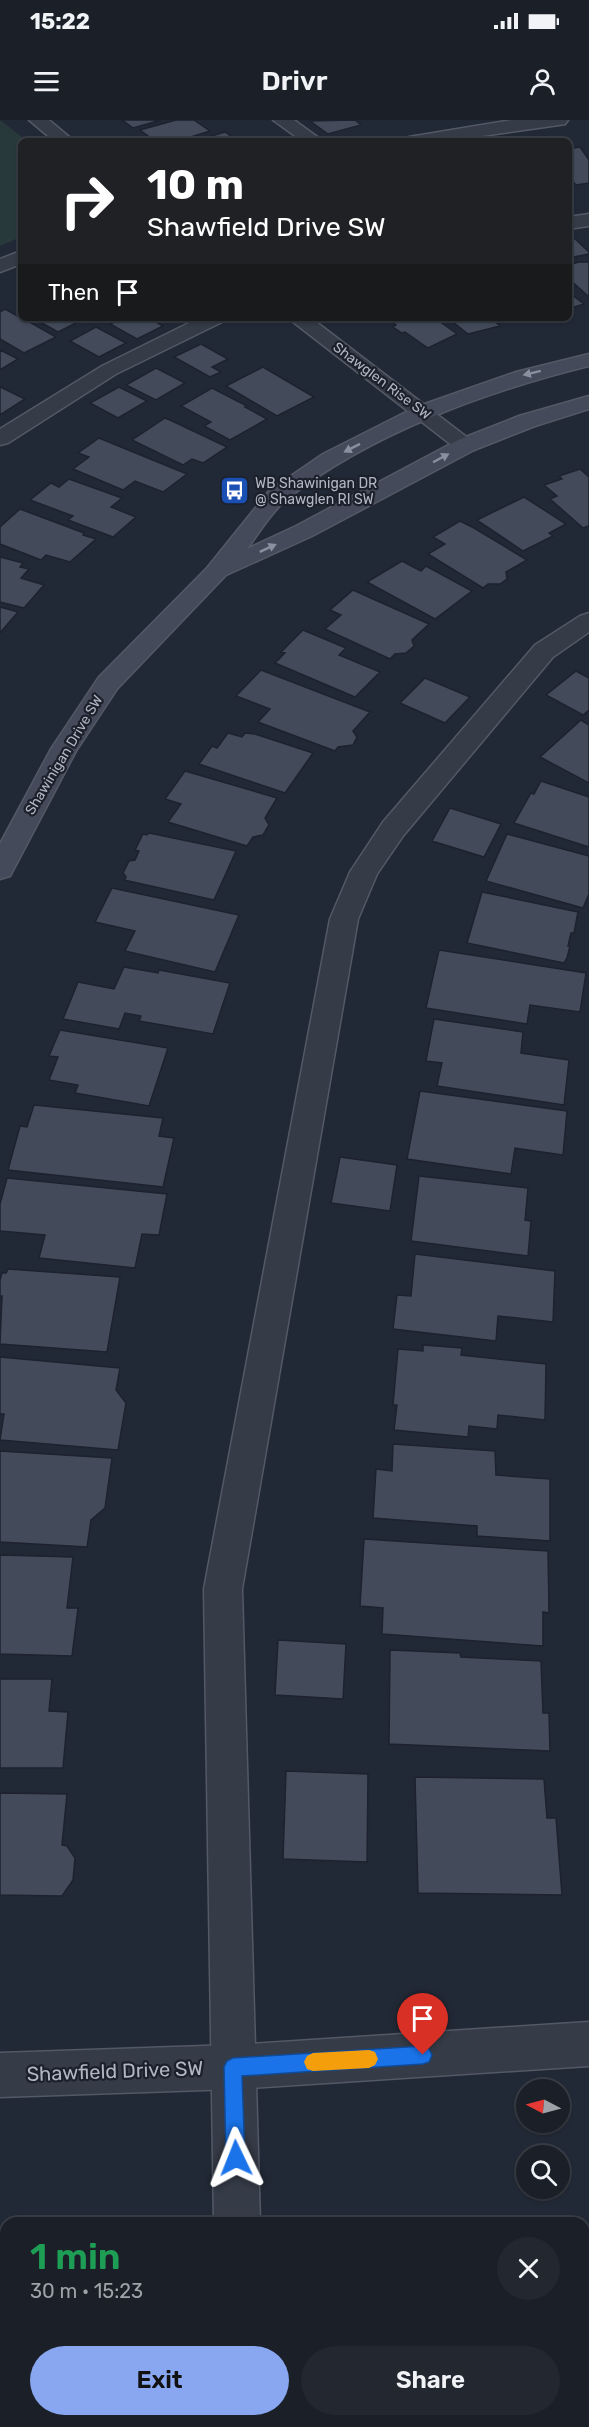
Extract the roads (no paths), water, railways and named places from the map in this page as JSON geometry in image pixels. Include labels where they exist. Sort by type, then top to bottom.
[{"type":"street","points":[[38,120],[61,138]]},
{"type":"street","points":[[282,120],[309,138]]},
{"type":"street","points":[[430,138],[511,122],[560,120]]},
{"type":"street","points":[[572,222],[589,220]]},
{"type":"street","points":[[0,266],[18,257]]},
{"type":"street","points":[[0,438],[109,370],[209,321]]},
{"type":"street","name":"Shawglen Rise SW","points":[[302,321],[466,445]]},
{"type":"street","name":"Shawinigan Drive SW","points":[[0,869],[64,749],[108,683],[215,573],[277,496],[332,459],[424,412],[523,376],[589,360]]},
{"type":"street","name":"Shawinigan Drive SW","points":[[215,573],[304,531],[466,445],[527,421],[589,402]]},
{"type":"street","points":[[237,2217],[223,1589],[344,919],[364,872],[393,829],[544,651],[589,621]]},
{"type":"street","name":"Shawfield Drive SW","points":[[0,2075],[233,2067],[589,2044]]},
{"type":"place","name":"WB Shawinigan DR @ Shawglen RI SW","points":[[234,491]]}]
